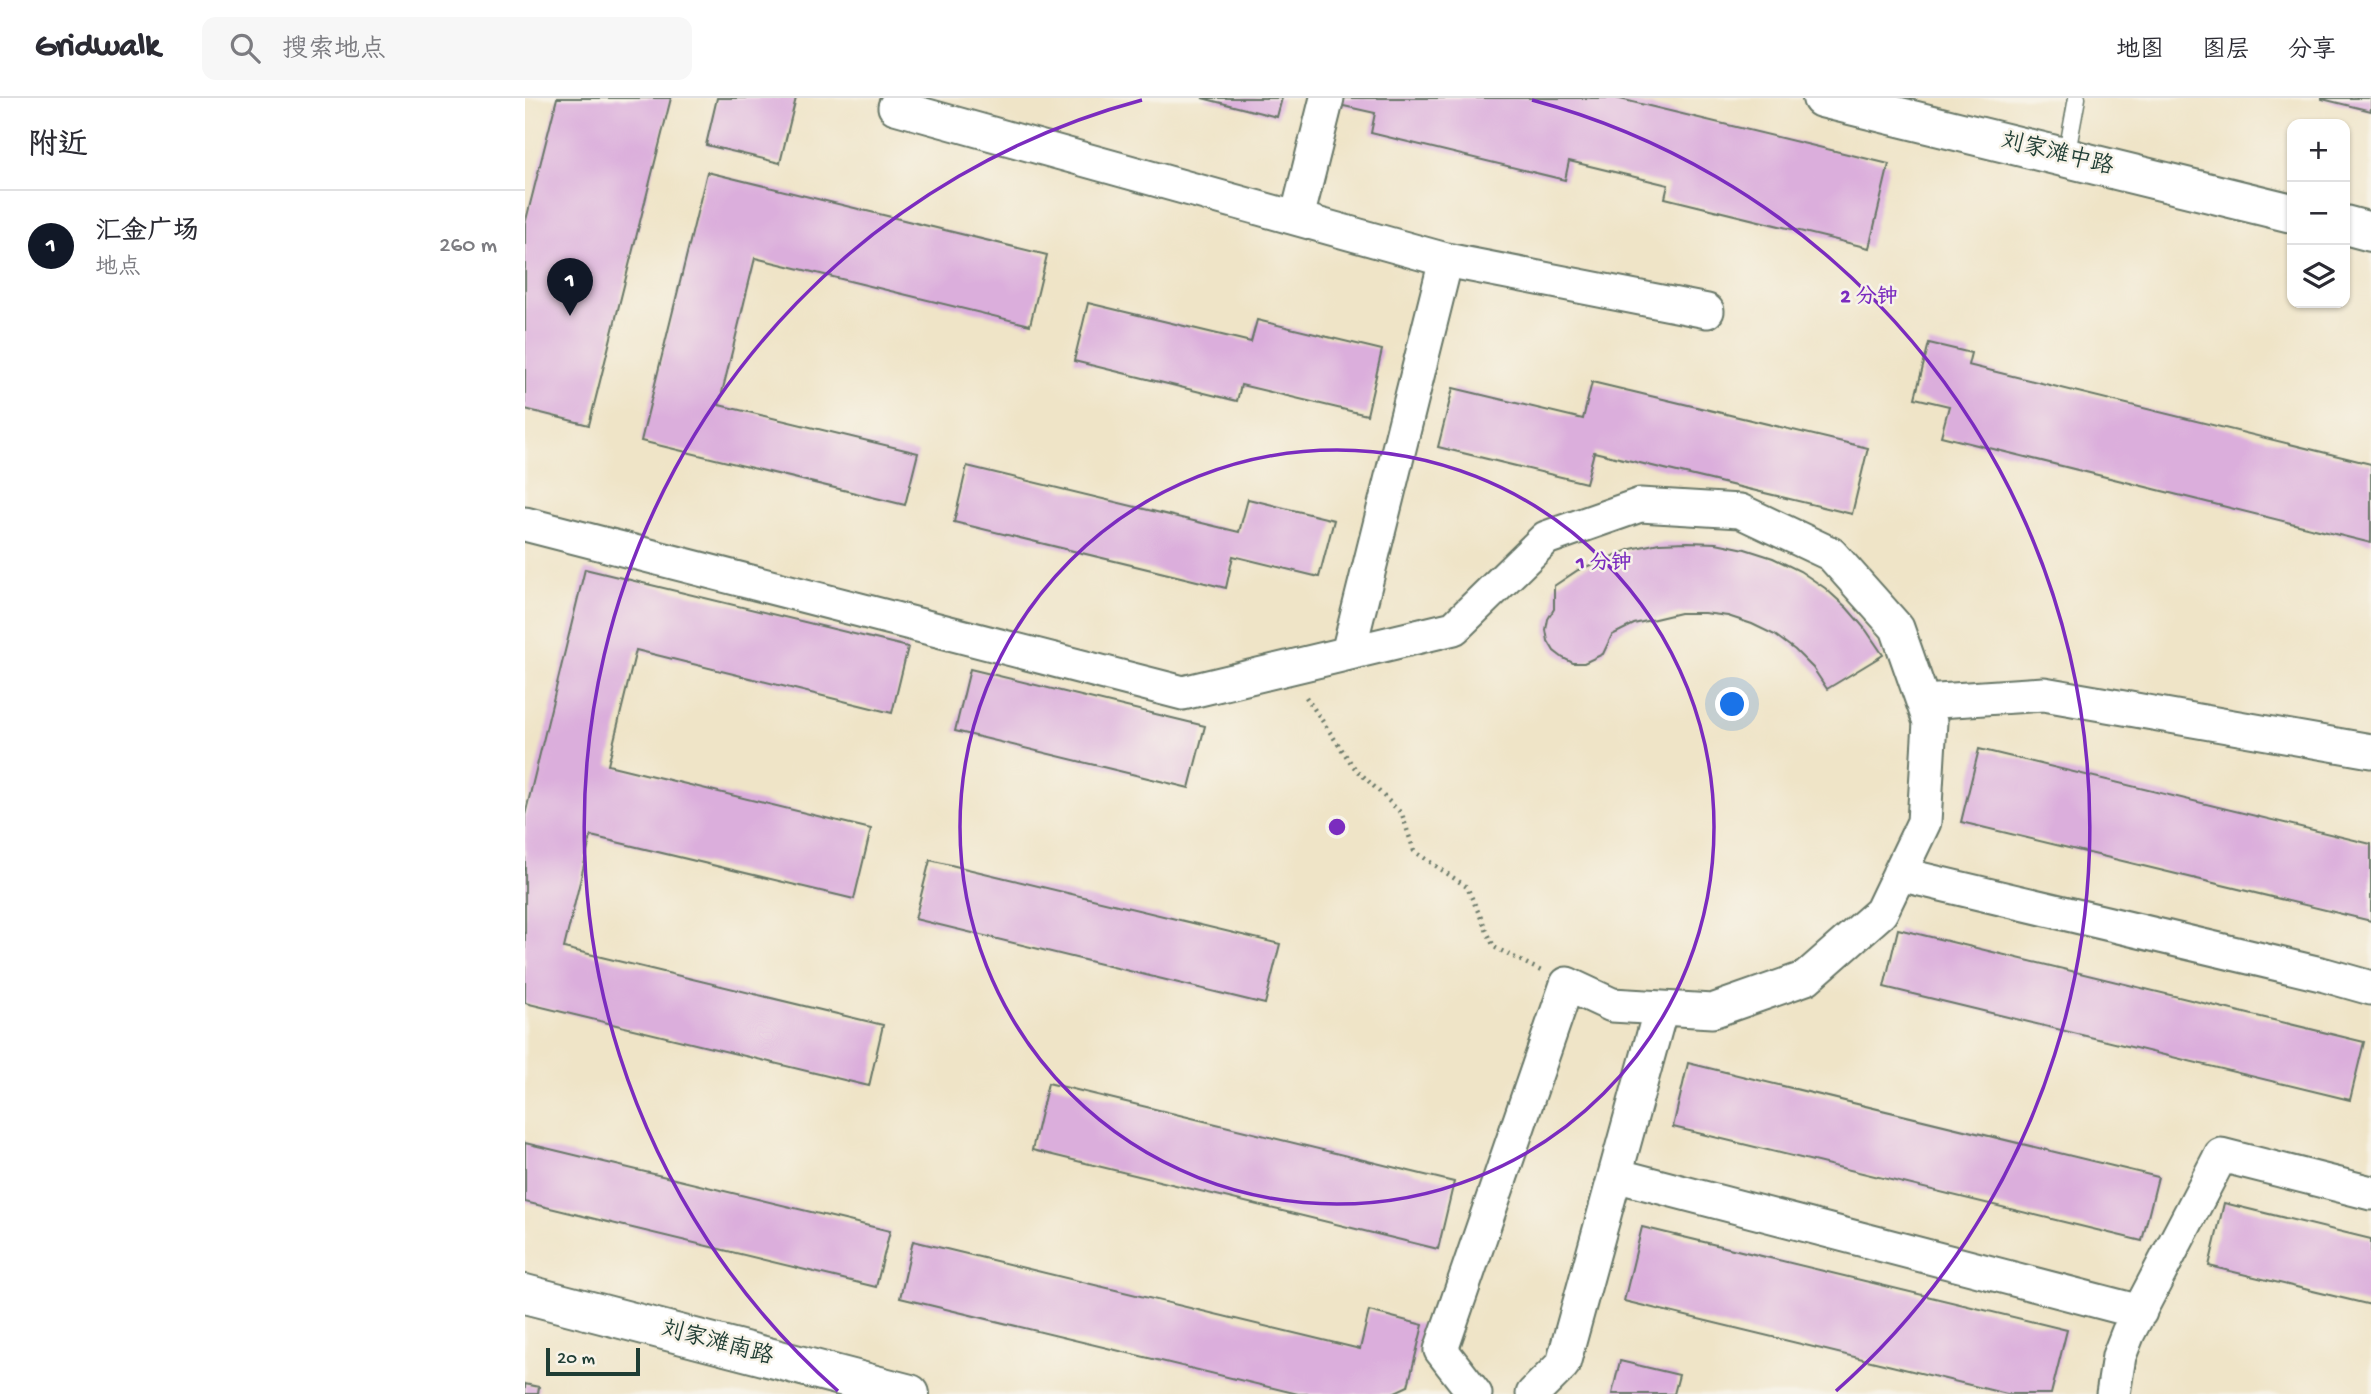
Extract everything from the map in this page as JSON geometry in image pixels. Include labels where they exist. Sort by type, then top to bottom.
[{"type":"street","points":[[1297,218],[1327,98]]},
{"type":"street","name":"刘家滩中路","points":[[1822,98],[2287,212]]},
{"type":"street","points":[[895,107],[1445,260],[1707,311]]},
{"type":"street","points":[[2350,226],[2371,232]]},
{"type":"street","points":[[1348,653],[1445,260]]},
{"type":"street","points":[[525,524],[1183,694],[1454,628],[1546,538],[1640,505],[1740,511],[1831,554],[1897,628],[1930,722],[1924,822],[1881,912],[1806,978],[1712,1011],[1612,1005],[1567,984],[1441,1349],[1475,1394]]},
{"type":"street","points":[[1923,702],[2043,694],[2371,751]]},
{"type":"street","points":[[1899,874],[2371,988]]},
{"type":"street","points":[[1533,1394],[1563,1364],[1661,1008]]},
{"type":"street","points":[[2113,1394],[2119,1356],[2128,1333],[2221,1156],[2371,1193]]},
{"type":"street","points":[[1615,1175],[2140,1311]]},
{"type":"street","name":"刘家滩南路","points":[[525,1294],[910,1394]]},
{"type":"lane","points":[[2066,158],[2077,98]]},
{"type":"path","points":[[1286,667],[1353,766],[1402,814],[1414,851],[1467,887],[1494,947],[1567,984]]},
{"type":"building","points":[[557,98],[671,98],[589,425],[525,409],[525,224]]},
{"type":"building","points":[[717,98],[796,98],[780,163],[706,145]]},
{"type":"building","points":[[1202,98],[1282,98],[1277,117]]},
{"type":"building","points":[[1340,98],[1616,98],[1889,164],[1869,248],[1665,198],[1668,185],[1569,161],[1565,180],[1371,133],[1375,113],[1339,105]]},
{"type":"building","points":[[2371,98],[2371,111],[2322,99]]},
{"type":"building","points":[[707,172],[1047,255],[1030,325],[755,258],[719,405],[918,453],[905,505],[641,441]]},
{"type":"building","points":[[1088,303],[1251,342],[1257,320],[1382,350],[1367,415],[1241,385],[1237,401],[1074,361]]},
{"type":"building","points":[[1929,343],[1971,353],[1968,365],[2371,464],[2371,543],[1941,436],[1949,406],[1915,398]]},
{"type":"building","points":[[1592,382],[1868,448],[1852,514],[1594,452],[1586,483],[1438,447],[1453,388],[1583,419]]},
{"type":"building","points":[[967,466],[1239,532],[1248,499],[1334,520],[1319,577],[1233,556],[1226,588],[954,522]]},
{"type":"building","points":[[1659,543],[1716,543],[1745,549],[1800,571],[1825,588],[1847,608],[1883,655],[1827,689],[1813,668],[1775,635],[1728,616],[1704,613],[1680,613],[1634,624],[1612,635],[1603,654],[1584,663],[1573,663],[1554,651],[1546,630],[1554,609],[1554,586],[1578,570],[1631,549]]},
{"type":"building","points":[[585,569],[908,647],[892,713],[636,650],[608,765],[871,829],[854,899],[591,836],[564,948],[883,1025],[869,1086],[525,1003],[525,815]]},
{"type":"building","points":[[970,669],[1205,726],[1189,788],[955,731]]},
{"type":"building","points":[[1979,749],[2371,844],[2371,921],[1961,822]]},
{"type":"building","points":[[930,860],[1280,944],[1265,1004],[915,919]]},
{"type":"building","points":[[1898,929],[2364,1042],[2350,1100],[1884,987]]},
{"type":"building","points":[[1688,1063],[2158,1177],[2142,1241],[1673,1127]]},
{"type":"building","points":[[1048,1083],[1454,1182],[1438,1249],[1032,1150]]},
{"type":"building","points":[[525,1143],[890,1231],[876,1287],[525,1202]]},
{"type":"building","points":[[2224,1203],[2371,1239],[2371,1305],[2209,1266]]},
{"type":"building","points":[[1642,1227],[2067,1330],[2051,1394],[2007,1394],[1624,1301]]},
{"type":"building","points":[[913,1241],[1360,1349],[1369,1311],[1423,1325],[1408,1386],[1391,1394],[1298,1394],[900,1298]]},
{"type":"building","points":[[1620,1361],[1679,1375],[1674,1394],[1612,1394]]},
{"type":"building","points":[[525,1384],[539,1387],[538,1394],[525,1394]]},
{"type":"place","name":"汇金广场","points":[[570,316]]}]
